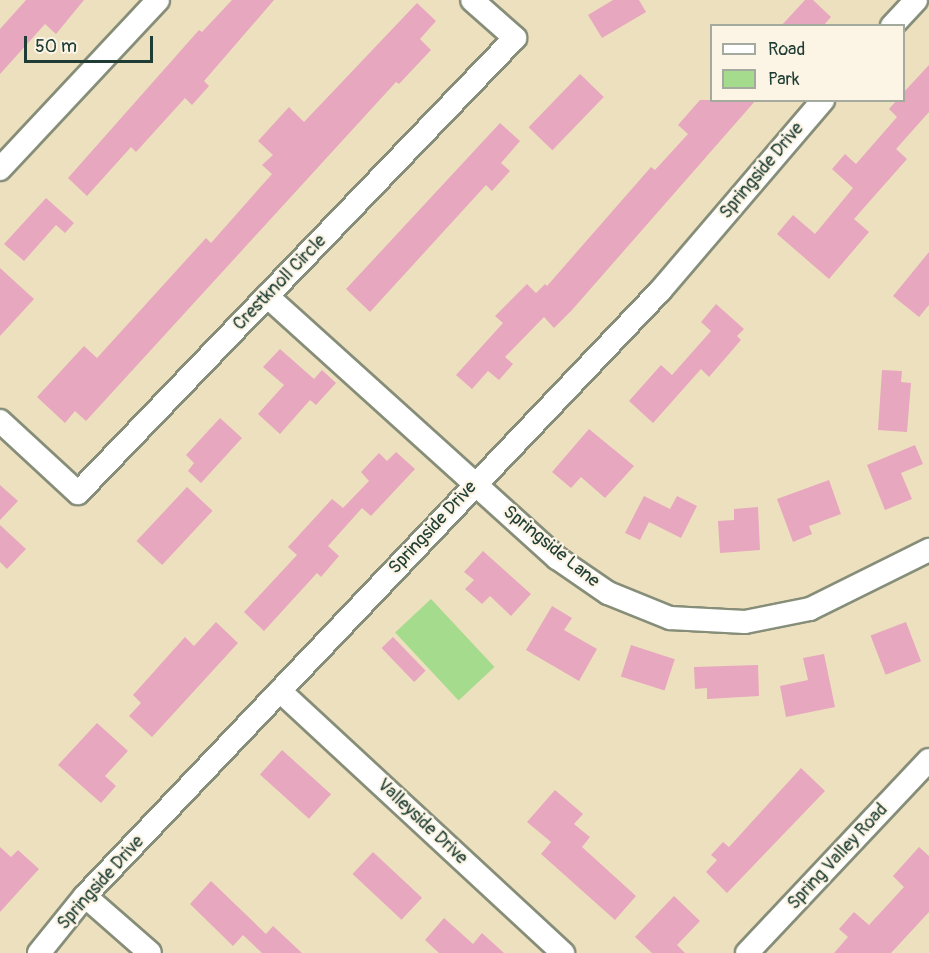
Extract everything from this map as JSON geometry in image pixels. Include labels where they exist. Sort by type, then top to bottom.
[{"type":"street","points":[[0,169],[158,0]]},
{"type":"street","name":"Crestknoll Circle","points":[[0,421],[78,493],[515,38],[472,0]]},
{"type":"street","points":[[894,24],[916,0]]},
{"type":"street","name":"Springside Drive","points":[[39,953],[85,896],[660,291],[821,102]]},
{"type":"street","name":"Springside Lane","points":[[267,296],[557,558],[608,593],[670,618],[745,621],[810,609],[929,550]]},
{"type":"street","name":"Valleyside Drive","points":[[280,692],[563,953]]},
{"type":"street","name":"Spring Valley Road","points":[[747,953],[929,760]]},
{"type":"street","points":[[85,896],[150,953]]},
{"type":"green space","points":[[431,599],[494,667],[459,700],[395,632]]},
{"type":"building","points":[[26,0],[84,0],[56,34],[45,24],[0,74],[0,29]]},
{"type":"building","points":[[232,0],[274,0],[204,81],[209,86],[192,105],[185,98],[136,152],[131,147],[87,196],[68,178],[199,30],[202,32]]},
{"type":"building","points":[[613,0],[639,0],[646,12],[602,38],[588,15]]},
{"type":"building","points":[[805,0],[813,0],[831,17],[825,24],[783,24]]},
{"type":"building","points":[[417,3],[436,21],[420,39],[431,50],[399,84],[396,82],[86,421],[75,411],[65,423],[37,397],[84,346],[97,358],[206,238],[211,243],[272,174],[262,165],[273,155],[258,141],[289,107],[304,122]]},
{"type":"building","points":[[929,65],[929,112],[896,149],[907,159],[854,219],[869,232],[829,279],[777,234],[793,215],[815,234],[853,188],[832,169],[845,154],[856,164],[897,117],[889,109],[895,102],[905,102],[905,91]]},
{"type":"building","points":[[580,74],[604,97],[552,150],[529,127]]},
{"type":"building","points":[[700,100],[754,102],[572,310],[554,328],[544,317],[505,357],[513,364],[499,380],[488,371],[472,389],[456,375],[503,323],[495,316],[527,284],[536,293],[545,284],[547,286],[651,167],[655,170],[688,134],[678,125]]},
{"type":"building","points":[[500,123],[520,141],[501,163],[510,171],[492,191],[486,185],[370,312],[346,289]]},
{"type":"building","points":[[46,198],[74,223],[65,233],[56,225],[24,261],[4,244]]},
{"type":"building","points":[[929,252],[929,305],[919,317],[893,296]]},
{"type":"building","points":[[0,268],[34,299],[0,336]]},
{"type":"building","points":[[716,304],[744,329],[737,336],[741,340],[709,377],[701,369],[653,423],[629,401],[661,365],[672,375],[711,331],[701,322]]},
{"type":"building","points":[[280,349],[314,379],[322,370],[336,383],[316,405],[310,400],[280,434],[258,414],[284,385],[263,367]]},
{"type":"building","points":[[882,370],[902,371],[901,382],[911,383],[907,432],[878,430]]},
{"type":"building","points":[[220,418],[242,438],[201,483],[188,471],[194,463],[186,455]]},
{"type":"building","points":[[589,429],[634,466],[605,498],[581,477],[571,488],[552,472]]},
{"type":"building","points":[[915,445],[923,464],[901,473],[912,499],[885,510],[867,465]]},
{"type":"building","points":[[396,452],[415,469],[371,516],[362,508],[328,546],[339,556],[321,577],[317,573],[264,631],[244,612],[297,555],[288,547],[332,499],[343,508],[369,481],[361,472],[379,453],[387,461]]},
{"type":"building","points":[[829,480],[841,514],[809,526],[812,534],[793,542],[777,499]]},
{"type":"building","points":[[0,485],[18,501],[0,520]]},
{"type":"building","points":[[187,487],[213,511],[162,565],[137,541]]},
{"type":"building","points":[[644,496],[670,509],[677,496],[697,506],[681,538],[649,522],[640,540],[625,533]]},
{"type":"building","points":[[758,507],[760,550],[720,553],[718,521],[734,520],[734,509]]},
{"type":"building","points":[[0,525],[26,549],[7,569],[0,562]]},
{"type":"building","points":[[483,551],[531,594],[511,616],[490,596],[482,604],[465,589],[474,580],[464,572]]},
{"type":"building","points":[[552,606],[572,618],[564,630],[597,649],[579,681],[526,650]]},
{"type":"building","points":[[216,622],[238,643],[152,737],[129,716],[141,703],[133,695],[185,637],[194,646]]},
{"type":"building","points":[[906,622],[921,661],[886,675],[871,636]]},
{"type":"building","points":[[393,637],[426,671],[414,682],[381,648]]},
{"type":"building","points":[[631,645],[675,659],[665,691],[621,676]]},
{"type":"building","points":[[824,654],[835,707],[786,717],[780,686],[808,680],[803,658]]},
{"type":"building","points":[[758,665],[759,696],[707,699],[707,688],[695,689],[694,667]]},
{"type":"building","points":[[97,723],[128,751],[105,776],[116,786],[101,803],[58,765]]},
{"type":"building","points":[[282,750],[331,794],[309,819],[260,775]]},
{"type":"building","points":[[801,768],[825,791],[727,893],[706,872],[717,860],[711,855],[723,842],[729,847]]},
{"type":"building","points":[[555,790],[583,814],[574,824],[590,837],[582,847],[636,896],[615,920],[541,854],[551,842],[527,822]]},
{"type":"building","points":[[0,847],[11,857],[18,850],[39,869],[0,912]]},
{"type":"building","points":[[919,847],[929,856],[929,912],[891,953],[834,953],[848,937],[839,929],[854,912],[869,925],[904,887],[893,876]]},
{"type":"building","points":[[373,852],[422,898],[402,920],[353,874]]},
{"type":"building","points":[[211,881],[266,934],[273,926],[302,953],[262,953],[243,935],[233,946],[190,904]]},
{"type":"building","points":[[674,896],[700,921],[677,945],[685,953],[652,953],[635,937]]},
{"type":"building","points":[[444,918],[473,944],[482,933],[504,953],[439,953],[425,940]]}]
